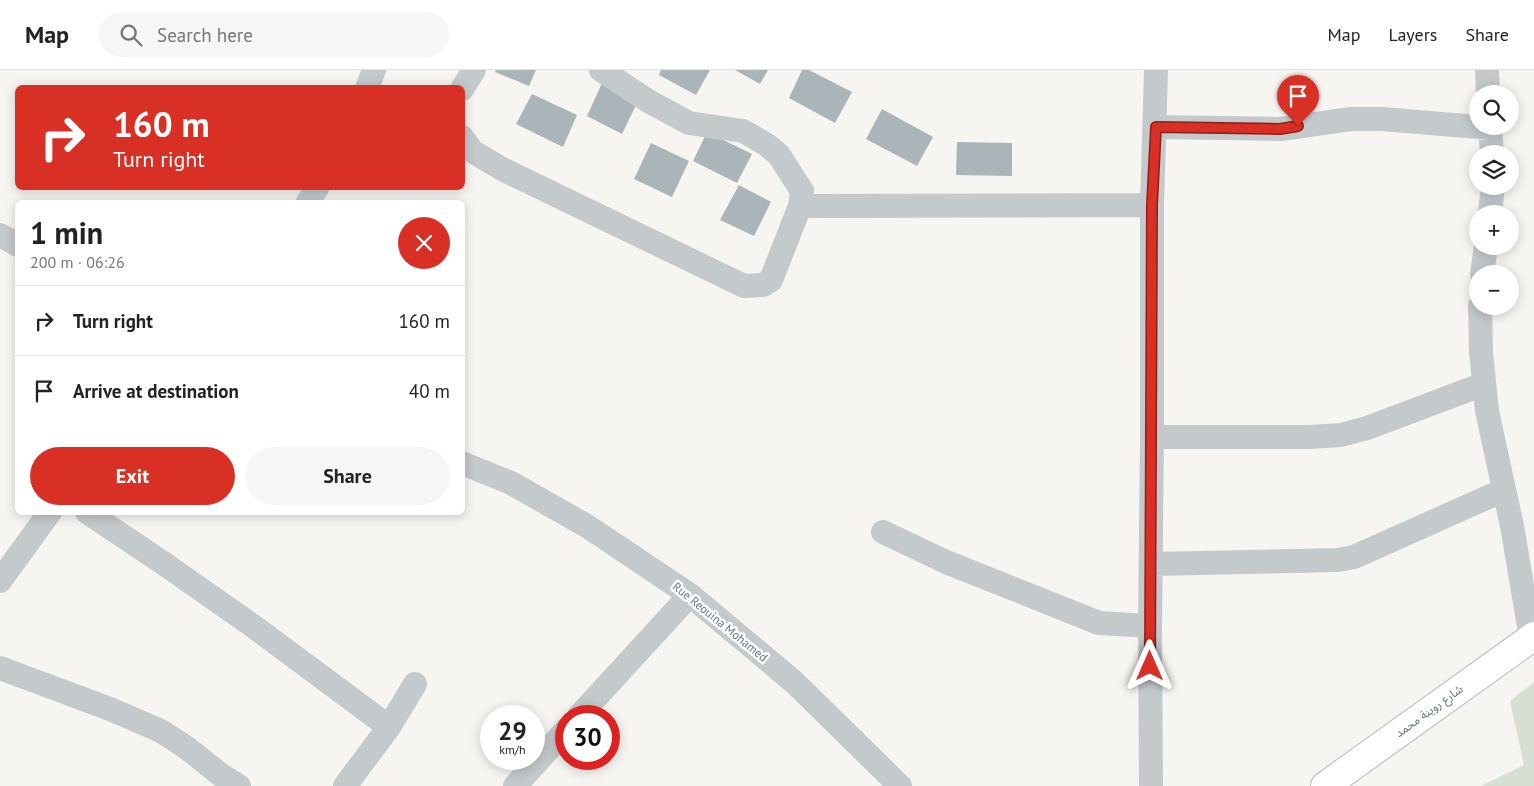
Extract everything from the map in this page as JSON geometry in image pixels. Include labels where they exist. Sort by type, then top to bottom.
[{"type":"main road","name":"شارع روينة محمد","points":[[1325,786],[1532,637]]},
{"type":"street","points":[[368,85],[374,70]]},
{"type":"street","points":[[465,85],[474,70]]},
{"type":"street","points":[[465,141],[472,151],[502,169],[744,286],[763,285],[771,280],[800,206],[802,191],[779,156],[767,145],[743,131],[689,123],[650,102],[601,70]]},
{"type":"street","points":[[1151,786],[1152,205],[1156,127],[1156,70]]},
{"type":"street","points":[[1487,70],[1488,85]]},
{"type":"street","points":[[1156,127],[1280,129],[1351,119],[1469,126]]},
{"type":"street","points":[[800,206],[1152,205]]},
{"type":"street","points":[[0,235],[15,243]]},
{"type":"street","points":[[1480,315],[1487,412],[1512,526],[1532,637]]},
{"type":"street","points":[[1152,437],[1309,437],[1341,435],[1367,428],[1484,384]]},
{"type":"street","name":"Rue Reouina Mohamed","points":[[465,464],[511,483],[587,526],[690,595],[794,682],[900,786]]},
{"type":"street","points":[[1151,564],[1338,560],[1354,557],[1504,490]]},
{"type":"street","points":[[0,581],[48,515]]},
{"type":"street","points":[[91,515],[253,626],[388,728]]},
{"type":"street","points":[[883,532],[946,562],[1099,623],[1150,626]]},
{"type":"street","points":[[589,705],[690,595]]},
{"type":"street","points":[[0,668],[110,709],[161,731],[186,748],[224,782]]},
{"type":"street","points":[[345,786],[388,728],[415,684]]},
{"type":"street","points":[[515,786],[555,742]]},
{"type":"shaded area","points":[[1534,682],[1534,786],[1481,786],[1524,765],[1510,701]]},
{"type":"building","points":[[496,70],[536,70],[529,86],[495,72]]},
{"type":"building","points":[[661,70],[710,70],[696,95],[659,75]]},
{"type":"building","points":[[735,70],[768,70],[760,84]]},
{"type":"building","points":[[802,70],[809,70],[852,92],[835,123],[789,98]]},
{"type":"building","points":[[603,81],[639,99],[622,134],[587,116]]},
{"type":"building","points":[[532,94],[577,115],[563,147],[516,124]]},
{"type":"building","points":[[882,109],[933,137],[917,166],[866,139]]},
{"type":"building","points":[[707,132],[752,154],[737,183],[693,161]]},
{"type":"building","points":[[957,142],[1012,143],[1012,176],[956,175]]},
{"type":"building","points":[[651,143],[689,161],[672,197],[634,179]]},
{"type":"building","points":[[739,185],[771,202],[754,236],[720,220]]},
{"type":"route","points":[[1150,666],[1152,205],[1156,127],[1280,129],[1298,126]]}]
